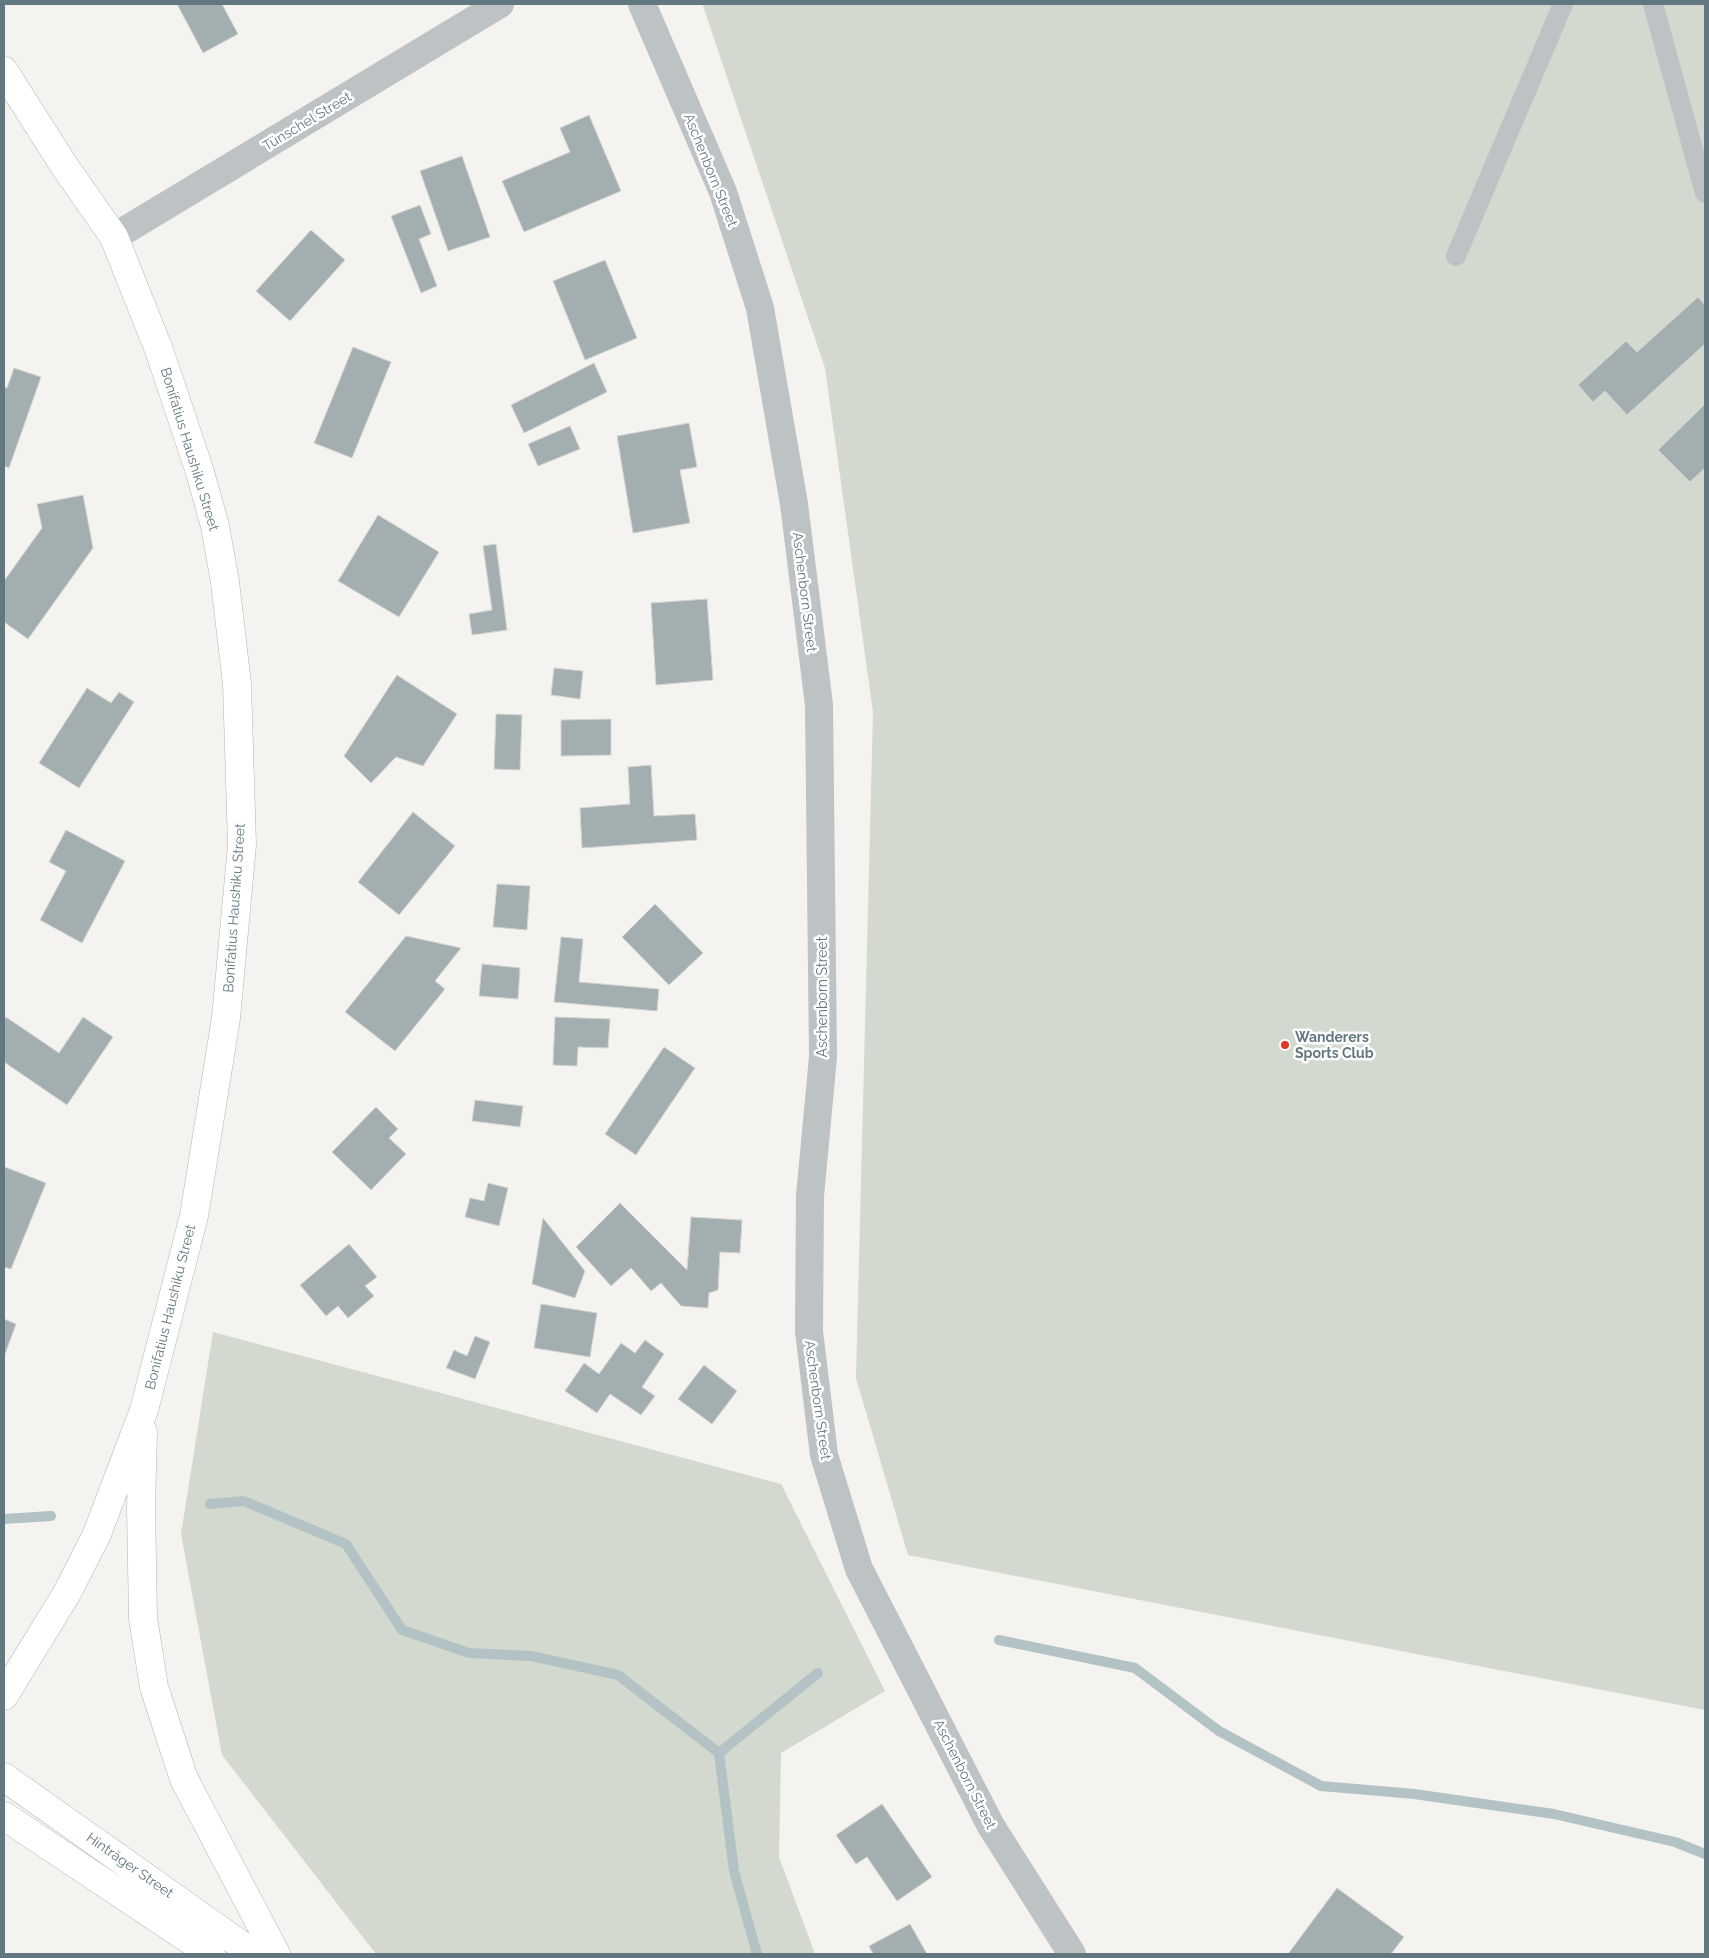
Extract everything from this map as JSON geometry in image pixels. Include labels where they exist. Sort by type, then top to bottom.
[{"type":"street","name":"Tünschel Street","points":[[114,237],[500,4]]},
{"type":"street","name":"Aschenborn Street","points":[[642,4],[723,192],[757,299],[794,504],[819,705],[824,1057],[810,1196],[809,1331],[824,1455],[859,1569],[991,1826],[1072,1954]]},
{"type":"street","name":"Bonifatius Haushiku Street","points":[[4,71],[114,237],[159,350],[199,469],[215,526],[225,582],[237,684],[242,845],[226,1018],[194,1216],[144,1410],[97,1534],[67,1593],[4,1696]]},
{"type":"street","points":[[144,1410],[141,1508],[143,1618],[154,1687],[184,1779],[276,1954]]},
{"type":"street","name":"Hinträger Street","points":[[4,1777],[254,1954]]},
{"type":"street","name":"Hinträger Street","points":[[4,1816],[211,1954]]},
{"type":"lane","points":[[1456,256],[1563,4]]},
{"type":"lane","points":[[1653,4],[1705,194]]},
{"type":"shaded area","name":"Wanderers Sports Club","points":[[706,4],[1705,4],[1705,1710],[908,1555],[856,1378],[873,712],[825,368],[703,6]]},
{"type":"shaded area","points":[[213,1332],[781,1484],[885,1691],[781,1753],[779,1857],[815,1954],[376,1954],[222,1755],[181,1534]]},
{"type":"building","points":[[177,4],[222,4],[238,34],[203,53]]},
{"type":"building","points":[[589,115],[621,191],[524,232],[502,181],[570,152],[560,128]]},
{"type":"building","points":[[462,156],[490,237],[448,251],[420,171]]},
{"type":"building","points":[[420,205],[431,234],[419,239],[437,286],[421,293],[391,216]]},
{"type":"building","points":[[311,230],[345,260],[290,321],[256,291]]},
{"type":"building","points":[[605,260],[637,338],[585,360],[553,281]]},
{"type":"building","points":[[1698,297],[1705,305],[1705,344],[1627,415],[1605,391],[1593,402],[1578,385],[1626,341],[1637,352]]},
{"type":"building","points":[[353,347],[391,362],[352,458],[314,443]]},
{"type":"building","points":[[594,363],[607,392],[524,433],[511,405]]},
{"type":"building","points":[[14,368],[41,377],[9,468],[4,466],[4,387],[7,388]]},
{"type":"building","points":[[1705,404],[1705,468],[1690,482],[1658,450]]},
{"type":"building","points":[[689,423],[697,467],[680,470],[690,523],[633,533],[617,436]]},
{"type":"building","points":[[570,426],[580,449],[538,466],[528,444]]},
{"type":"building","points":[[83,495],[93,548],[28,639],[4,622],[4,581],[42,528],[37,504]]},
{"type":"building","points":[[378,515],[439,552],[399,617],[338,581]]},
{"type":"building","points":[[496,544],[507,630],[472,635],[469,614],[492,610],[483,546]]},
{"type":"building","points":[[707,599],[713,680],[656,685],[651,603]]},
{"type":"building","points":[[554,668],[583,671],[580,699],[551,695]]},
{"type":"building","points":[[397,675],[457,714],[423,766],[396,757],[371,783],[344,756]]},
{"type":"building","points":[[87,688],[111,703],[119,692],[134,702],[79,788],[39,763]]},
{"type":"building","points":[[496,714],[522,715],[520,770],[494,769]]},
{"type":"building","points":[[611,719],[611,755],[561,756],[561,720]]},
{"type":"building","points":[[651,765],[654,816],[695,814],[697,840],[582,848],[580,808],[630,804],[628,767]]},
{"type":"building","points":[[413,812],[455,846],[399,915],[358,882]]},
{"type":"building","points":[[66,830],[125,861],[82,943],[40,920],[66,871],[49,862]]},
{"type":"building","points":[[497,884],[530,886],[527,930],[493,927]]},
{"type":"building","points":[[655,904],[703,953],[669,985],[622,937]]},
{"type":"building","points":[[406,936],[461,948],[435,981],[445,989],[395,1051],[345,1012]]},
{"type":"building","points":[[561,937],[583,939],[579,982],[659,989],[657,1011],[554,1002]]},
{"type":"building","points":[[482,964],[520,968],[518,999],[479,996]]},
{"type":"building","points":[[6,1017],[59,1053],[83,1017],[113,1037],[67,1105],[4,1062],[4,1021]]},
{"type":"building","points":[[555,1017],[610,1019],[608,1048],[578,1047],[577,1066],[553,1065]]},
{"type":"building","points":[[664,1047],[695,1068],[636,1155],[605,1134]]},
{"type":"building","points":[[475,1100],[523,1106],[520,1127],[472,1121]]},
{"type":"building","points":[[376,1107],[398,1129],[389,1138],[406,1154],[371,1190],[332,1152]]},
{"type":"building","points":[[5,1167],[46,1183],[11,1269],[4,1267]]},
{"type":"building","points":[[488,1183],[508,1188],[499,1226],[465,1217],[470,1198],[484,1201]]},
{"type":"building","points":[[620,1203],[687,1270],[691,1217],[742,1220],[740,1253],[720,1252],[718,1290],[709,1293],[708,1308],[681,1306],[661,1283],[651,1291],[631,1268],[611,1286],[576,1247]]},
{"type":"building","points":[[543,1218],[585,1271],[575,1298],[532,1284]]},
{"type":"building","points":[[349,1244],[377,1277],[365,1286],[374,1296],[348,1318],[338,1306],[326,1316],[300,1285]]},
{"type":"building","points":[[541,1304],[597,1313],[590,1357],[534,1348]]},
{"type":"building","points":[[4,1319],[16,1324],[4,1357]]},
{"type":"building","points":[[475,1336],[490,1342],[475,1379],[446,1368],[454,1350],[467,1356]]},
{"type":"building","points":[[645,1340],[664,1354],[642,1387],[655,1396],[641,1415],[610,1394],[597,1413],[565,1391],[584,1363],[599,1374],[621,1343],[635,1353]]},
{"type":"building","points":[[704,1365],[737,1391],[712,1424],[678,1399]]},
{"type":"building","points":[[882,1804],[932,1877],[897,1901],[867,1857],[856,1864],[836,1835]]},
{"type":"building","points":[[1337,1888],[1404,1937],[1391,1954],[1288,1954]]},
{"type":"building","points":[[910,1924],[927,1954],[873,1954],[869,1946]]},
{"type":"waterway","points":[[210,1504],[244,1501],[346,1544],[402,1630],[469,1653],[531,1656],[618,1675],[719,1753],[734,1871],[757,1954]]},
{"type":"waterway","points":[[4,1519],[51,1516]]},
{"type":"waterway","points":[[999,1640],[1135,1668],[1219,1731],[1321,1786],[1414,1794],[1554,1814],[1675,1842],[1705,1854]]},
{"type":"waterway","points":[[719,1753],[818,1673]]},
{"type":"place","name":"Wanderers Sports Club","points":[[1285,1045]]}]
